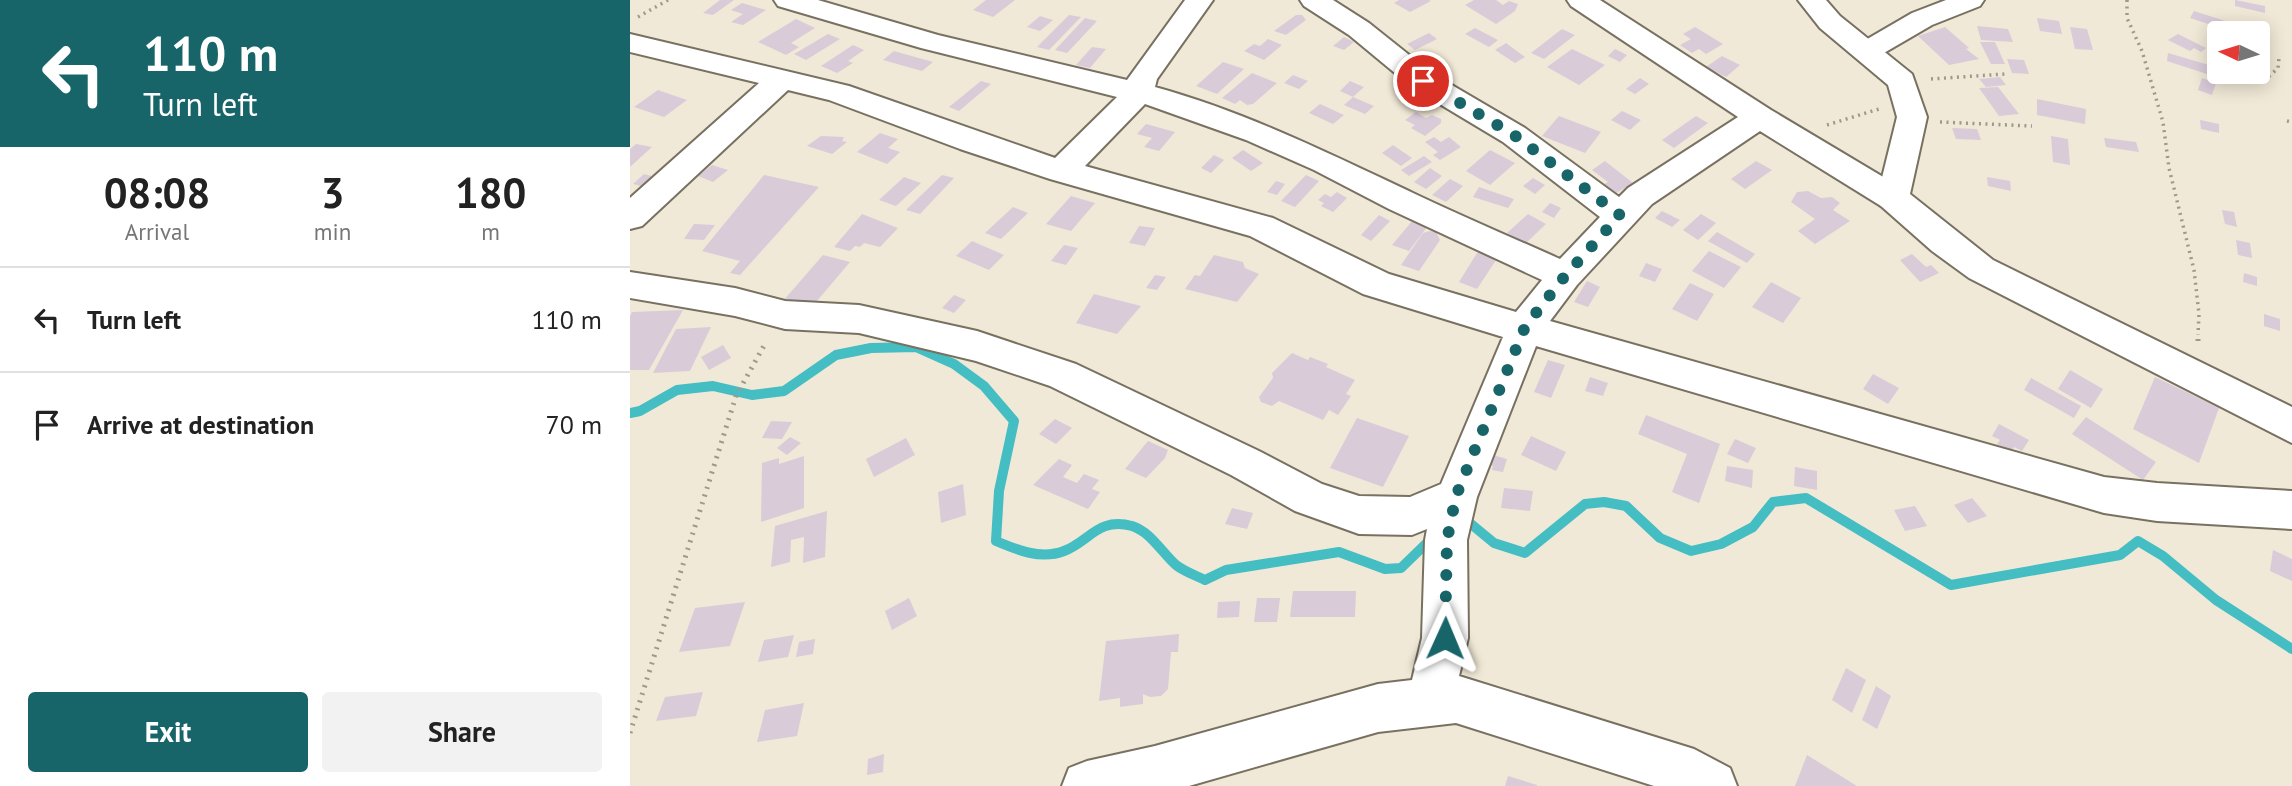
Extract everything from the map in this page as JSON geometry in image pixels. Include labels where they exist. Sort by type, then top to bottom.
[{"type":"street","points":[[788,0],[931,42],[1138,94],[1269,137],[1565,276]]},
{"type":"street","points":[[1061,171],[1138,94],[1142,78],[1199,0]]},
{"type":"street","points":[[1314,0],[1359,29],[1423,81],[1514,135],[1620,215]]},
{"type":"street","points":[[1581,0],[1760,117],[1893,198],[1944,242],[1981,269],[2292,426]]},
{"type":"street","points":[[1812,0],[1830,22],[1867,51],[1907,100],[1893,198]]},
{"type":"street","points":[[1867,51],[1922,19],[1970,0]]},
{"type":"street","points":[[630,43],[838,93],[971,142],[1061,171],[1261,227],[1288,237],[1376,284],[1713,384],[2104,495],[2157,502],[2292,510]]},
{"type":"street","points":[[630,217],[780,81]]},
{"type":"street","points":[[1430,702],[1445,638],[1447,540],[1456,496],[1525,327],[1565,276],[1640,196],[1760,117]]},
{"type":"street","points":[[630,285],[735,302],[785,314],[889,325],[977,346],[1063,375],[1245,463],[1310,498],[1359,515],[1412,516],[1456,496]]},
{"type":"street","points":[[1087,786],[1155,771],[1378,708],[1456,699],[1694,774],[1713,786]]},
{"type":"path","points":[[630,22],[668,0]]},
{"type":"path","points":[[2127,0],[2127,18],[2142,51],[2163,122],[2169,169],[2194,270],[2199,314],[2197,349],[2189,372]]},
{"type":"path","points":[[2270,75],[2278,68],[2279,58]]},
{"type":"path","points":[[1793,137],[1839,120],[2005,74]]},
{"type":"path","points":[[1907,100],[1996,126],[2032,126]]},
{"type":"path","points":[[630,733],[736,396],[765,343],[785,314]]},
{"type":"building","points":[[720,0],[734,0],[713,15],[703,13]]},
{"type":"building","points":[[986,0],[1015,0],[993,17],[973,10]]},
{"type":"building","points":[[1399,0],[1431,1],[1410,12],[1394,3]]},
{"type":"building","points":[[1474,0],[1496,0],[1503,5],[1509,1],[1518,4],[1515,11],[1496,24],[1465,5]]},
{"type":"building","points":[[2235,0],[2265,6],[2265,13],[2235,6]]},
{"type":"building","points":[[742,3],[766,10],[743,25],[731,22],[743,14],[731,10]]},
{"type":"building","points":[[2194,11],[2225,21],[2207,21],[2207,24],[2190,18]]},
{"type":"building","points":[[1069,15],[1081,17],[1049,50],[1037,47]]},
{"type":"building","points":[[1296,15],[1302,15],[1306,20],[1286,35],[1274,31]]},
{"type":"building","points":[[1040,16],[1053,20],[1040,31],[1027,27]]},
{"type":"building","points":[[1085,18],[1097,21],[1067,53],[1055,50]]},
{"type":"building","points":[[2037,18],[2059,21],[2062,34],[2040,31]]},
{"type":"building","points":[[796,19],[815,28],[791,43],[799,47],[786,55],[758,42]]},
{"type":"building","points":[[1977,26],[2008,29],[2013,42],[1981,40]]},
{"type":"building","points":[[1695,27],[1723,44],[1706,54],[1699,49],[1692,53],[1680,45],[1691,39],[1683,34]]},
{"type":"building","points":[[1945,27],[1979,59],[1949,65],[1918,36]]},
{"type":"building","points":[[2070,27],[2087,29],[2093,50],[2075,49]]},
{"type":"building","points":[[1475,28],[1498,40],[1489,47],[1465,34]]},
{"type":"building","points":[[1562,29],[1575,35],[1544,59],[1531,53]]},
{"type":"building","points":[[1429,33],[1437,39],[1415,50],[1407,44]]},
{"type":"building","points":[[828,34],[840,39],[806,60],[794,54]]},
{"type":"building","points":[[2178,34],[2206,48],[2201,52],[2194,48],[2190,51],[2168,40]]},
{"type":"building","points":[[1344,37],[1354,42],[1344,50],[1333,46]]},
{"type":"building","points":[[1268,39],[1282,45],[1264,60],[1244,51],[1254,44],[1260,46]]},
{"type":"building","points":[[1980,42],[1995,42],[2005,64],[1991,64]]},
{"type":"building","points":[[1506,43],[1525,57],[1515,63],[1495,50]]},
{"type":"building","points":[[853,45],[864,50],[848,61],[853,63],[837,73],[821,66]]},
{"type":"building","points":[[1092,47],[1106,49],[1090,68],[1076,65]]},
{"type":"building","points":[[1572,49],[1605,65],[1579,85],[1547,67]]},
{"type":"building","points":[[1615,49],[1627,55],[1620,62],[1608,56]]},
{"type":"building","points":[[894,51],[933,62],[922,71],[883,60]]},
{"type":"building","points":[[2168,53],[2207,64],[2207,74],[2167,61]]},
{"type":"building","points":[[1722,56],[1740,65],[1726,77],[1706,67]]},
{"type":"building","points":[[2007,59],[2024,60],[2029,74],[2012,73]]},
{"type":"building","points":[[1223,62],[1244,69],[1217,94],[1196,86]]},
{"type":"building","points":[[1252,73],[1277,83],[1253,104],[1247,105],[1240,100],[1235,104],[1222,98]]},
{"type":"building","points":[[1293,75],[1308,81],[1299,89],[1284,83]]},
{"type":"building","points":[[2000,77],[2006,85],[1986,87],[1979,79]]},
{"type":"building","points":[[1640,78],[1649,84],[1635,94],[1626,89]]},
{"type":"building","points":[[2202,78],[2207,80],[2207,84],[2216,84],[2212,95],[2198,90]]},
{"type":"building","points":[[981,81],[991,84],[959,111],[949,107]]},
{"type":"building","points":[[1350,81],[1364,87],[1353,97],[1340,91]]},
{"type":"building","points":[[1998,87],[2019,114],[1999,116],[1979,88]]},
{"type":"building","points":[[658,90],[687,100],[664,117],[634,107]]},
{"type":"building","points":[[1410,90],[1427,102],[1417,109],[1399,96]]},
{"type":"building","points":[[1353,97],[1374,106],[1365,114],[1344,105]]},
{"type":"building","points":[[2037,99],[2086,109],[2085,124],[2037,115]]},
{"type":"building","points":[[1320,104],[1344,115],[1333,124],[1309,113]]},
{"type":"building","points":[[1622,111],[1641,120],[1630,130],[1611,120]]},
{"type":"building","points":[[1416,112],[1426,118],[1432,115],[1441,119],[1441,123],[1425,136],[1411,128],[1415,125],[1405,120]]},
{"type":"building","points":[[1559,116],[1601,132],[1585,153],[1542,136]]},
{"type":"building","points":[[1696,116],[1708,123],[1674,148],[1662,140]]},
{"type":"building","points":[[2200,120],[2219,124],[2219,133],[2201,129]]},
{"type":"building","points":[[1146,124],[1175,132],[1159,151],[1144,147],[1152,138],[1137,134]]},
{"type":"building","points":[[1952,128],[1977,129],[1981,140],[1956,139]]},
{"type":"building","points":[[880,133],[898,139],[888,148],[900,152],[887,164],[857,152]]},
{"type":"building","points":[[821,136],[844,137],[842,141],[847,142],[832,154],[807,146]]},
{"type":"building","points":[[2051,136],[2068,139],[2070,165],[2053,162]]},
{"type":"building","points":[[1434,137],[1441,142],[1449,137],[1461,147],[1440,160],[1433,155],[1438,152],[1425,142]]},
{"type":"building","points":[[2104,138],[2136,142],[2139,152],[2106,147]]},
{"type":"building","points":[[636,144],[652,147],[630,167],[630,149]]},
{"type":"building","points":[[1393,145],[1412,158],[1401,166],[1382,153]]},
{"type":"building","points":[[1243,150],[1263,163],[1251,171],[1232,158]]},
{"type":"building","points":[[1490,150],[1515,163],[1490,185],[1466,171]]},
{"type":"building","points":[[1214,155],[1224,160],[1211,173],[1201,168]]},
{"type":"building","points":[[1424,156],[1432,162],[1409,176],[1401,170]]},
{"type":"building","points":[[1605,161],[1633,183],[1613,195],[1601,186],[1608,182],[1592,170]]},
{"type":"building","points":[[1756,161],[1772,170],[1745,189],[1731,179]]},
{"type":"building","points":[[712,165],[728,170],[713,182],[698,176]]},
{"type":"building","points":[[1430,168],[1442,176],[1426,189],[1414,182]]},
{"type":"building","points":[[644,174],[655,177],[644,187],[633,184]]},
{"type":"building","points":[[764,175],[819,187],[740,275],[730,273],[740,261],[702,251]]},
{"type":"building","points":[[942,175],[954,178],[920,214],[906,210]]},
{"type":"building","points":[[1306,175],[1319,181],[1295,207],[1281,201]]},
{"type":"building","points":[[904,177],[921,183],[896,206],[879,200]]},
{"type":"building","points":[[1987,177],[2010,181],[2011,191],[1988,186]]},
{"type":"building","points":[[1533,178],[1545,185],[1535,194],[1523,186]]},
{"type":"building","points":[[1450,179],[1463,186],[1446,202],[1432,195]]},
{"type":"building","points":[[1276,181],[1285,184],[1277,195],[1267,192]]},
{"type":"building","points":[[1479,187],[1514,199],[1508,208],[1473,197]]},
{"type":"building","points":[[1808,191],[1821,198],[1832,197],[1840,203],[1833,210],[1850,221],[1815,244],[1798,231],[1815,219],[1791,202],[1797,192]]},
{"type":"building","points":[[1337,192],[1347,198],[1333,212],[1321,206],[1324,203],[1318,200],[1325,194],[1331,197]]},
{"type":"building","points":[[1071,196],[1095,203],[1071,231],[1046,224]]},
{"type":"building","points":[[1550,203],[1561,208],[1554,218],[1542,212]]},
{"type":"building","points":[[1013,207],[1028,213],[1001,239],[985,233]]},
{"type":"building","points":[[2222,210],[2234,212],[2237,227],[2225,224]]},
{"type":"building","points":[[1662,211],[1680,220],[1672,227],[1655,218]]},
{"type":"building","points":[[862,214],[898,228],[880,247],[864,243],[850,251],[834,247]]},
{"type":"building","points":[[1528,214],[1546,224],[1525,244],[1507,233]]},
{"type":"building","points":[[1701,214],[1716,223],[1698,240],[1683,230]]},
{"type":"building","points":[[1379,215],[1390,221],[1371,241],[1361,235]]},
{"type":"building","points":[[1413,220],[1427,227],[1409,251],[1392,245]]},
{"type":"building","points":[[694,224],[715,225],[704,240],[684,239]]},
{"type":"building","points":[[1139,226],[1155,228],[1145,246],[1129,243]]},
{"type":"building","points":[[1436,232],[1440,240],[1419,271],[1401,265],[1423,233]]},
{"type":"building","points":[[1717,232],[1755,254],[1747,263],[1708,241]]},
{"type":"building","points":[[2236,240],[2250,243],[2252,258],[2238,255]]},
{"type":"building","points":[[972,241],[1004,255],[989,270],[956,256]]},
{"type":"building","points":[[1064,245],[1078,248],[1066,265],[1051,261]]},
{"type":"building","points":[[1709,251],[1741,267],[1724,288],[1692,271]]},
{"type":"building","points":[[1484,252],[1496,260],[1477,289],[1459,282],[1477,253]]},
{"type":"building","points":[[1912,254],[1926,267],[1931,265],[1939,273],[1920,282],[1900,260]]},
{"type":"building","points":[[823,255],[850,262],[811,308],[783,301]]},
{"type":"building","points":[[1214,255],[1243,262],[1245,268],[1259,274],[1237,302],[1185,289],[1195,275],[1200,276]]},
{"type":"building","points":[[1646,263],[1662,269],[1655,282],[1639,276]]},
{"type":"building","points":[[2244,273],[2257,277],[2257,286],[2243,282]]},
{"type":"building","points":[[1155,275],[1166,277],[1157,290],[1146,288]]},
{"type":"building","points":[[1587,281],[1600,287],[1588,307],[1574,302]]},
{"type":"building","points":[[1771,282],[1801,298],[1783,323],[1752,307]]},
{"type":"building","points":[[1690,283],[1714,294],[1697,321],[1672,309]]},
{"type":"building","points":[[1094,294],[1141,306],[1117,334],[1076,323]]},
{"type":"building","points":[[954,295],[966,300],[954,313],[942,308]]},
{"type":"building","points":[[683,310],[649,370],[630,370],[632,312]]},
{"type":"building","points":[[2264,314],[2280,319],[2280,331],[2264,326]]},
{"type":"building","points":[[711,327],[690,371],[653,373],[676,329]]},
{"type":"building","points":[[723,345],[731,358],[709,370],[701,357]]},
{"type":"building","points":[[1292,353],[1328,364],[1326,367],[1355,380],[1346,394],[1351,396],[1338,415],[1329,410],[1323,420],[1279,401],[1272,406],[1261,402],[1259,397],[1273,378],[1272,373]]},
{"type":"building","points":[[1548,360],[1565,365],[1551,398],[1534,392]]},
{"type":"building","points":[[2070,370],[2103,389],[2091,408],[2058,389]]},
{"type":"building","points":[[1873,374],[1899,388],[1888,404],[1863,389]]},
{"type":"building","points":[[1590,377],[1608,383],[1603,396],[1585,391]]},
{"type":"building","points":[[2155,377],[2219,408],[2199,463],[2133,429]]},
{"type":"building","points":[[2031,378],[2081,406],[2074,418],[2024,390]]},
{"type":"building","points":[[1646,415],[1720,444],[1699,503],[1672,492],[1687,454],[1638,434]]},
{"type":"building","points":[[2086,417],[2156,462],[2143,480],[2072,434]]},
{"type":"building","points":[[1357,418],[1409,436],[1383,487],[1330,468]]},
{"type":"building","points":[[1055,419],[1072,428],[1056,444],[1039,434]]},
{"type":"building","points":[[771,421],[792,422],[782,439],[762,438]]},
{"type":"building","points":[[1999,424],[2029,440],[2022,451],[2014,447],[2011,452],[1997,444],[2000,440],[1992,436]]},
{"type":"building","points":[[1531,436],[1566,452],[1556,471],[1521,455]]},
{"type":"building","points":[[790,437],[801,443],[787,455],[777,448]]},
{"type":"building","points":[[906,438],[915,455],[874,477],[866,459]]},
{"type":"building","points":[[1735,439],[1756,448],[1748,463],[1727,454]]},
{"type":"building","points":[[1148,441],[1168,450],[1165,458],[1146,478],[1125,469]]},
{"type":"building","points":[[1493,455],[1507,459],[1503,472],[1492,470],[1493,466],[1489,465]]},
{"type":"building","points":[[804,456],[804,508],[761,522],[762,463],[779,458],[779,464]]},
{"type":"building","points":[[1059,459],[1072,465],[1063,477],[1077,483],[1084,474],[1099,480],[1092,489],[1100,492],[1088,509],[1033,485]]},
{"type":"building","points":[[1727,466],[1753,470],[1752,488],[1725,481]]},
{"type":"building","points":[[1795,467],[1817,471],[1817,490],[1794,486]]},
{"type":"building","points":[[963,484],[966,515],[941,523],[938,492]]},
{"type":"building","points":[[1504,488],[1533,491],[1530,511],[1501,508]]},
{"type":"building","points":[[1972,498],[1987,516],[1968,523],[1954,505]]},
{"type":"building","points":[[1915,506],[1927,526],[1905,531],[1894,510]]},
{"type":"building","points":[[1232,508],[1253,513],[1247,529],[1225,524]]},
{"type":"building","points":[[827,511],[825,557],[803,563],[804,537],[791,540],[790,562],[771,567],[775,526]]},
{"type":"building","points":[[2273,550],[2292,559],[2292,581],[2270,571]]},
{"type":"building","points":[[1293,591],[1356,591],[1355,617],[1290,617]]},
{"type":"building","points":[[909,598],[917,616],[892,630],[885,611]]},
{"type":"building","points":[[1257,598],[1280,598],[1277,622],[1254,622]]},
{"type":"building","points":[[1240,601],[1239,617],[1217,618],[1218,602]]},
{"type":"building","points":[[745,602],[730,646],[679,652],[695,608]]},
{"type":"building","points":[[1179,634],[1178,652],[1171,652],[1168,689],[1161,696],[1150,697],[1143,694],[1143,704],[1120,707],[1120,698],[1099,701],[1106,641]]},
{"type":"building","points":[[794,635],[788,657],[758,662],[764,640]]},
{"type":"building","points":[[815,639],[813,654],[796,657],[799,642]]},
{"type":"building","points":[[1846,668],[1866,680],[1852,713],[1832,700]]},
{"type":"building","points":[[1876,686],[1891,696],[1877,729],[1862,720]]},
{"type":"building","points":[[703,692],[696,716],[656,721],[665,697]]},
{"type":"building","points":[[804,703],[797,736],[757,742],[765,710]]},
{"type":"building","points":[[884,754],[883,772],[867,775],[868,759]]},
{"type":"building","points":[[1807,755],[1857,786],[1795,786]]},
{"type":"building","points":[[1508,776],[1537,785],[1537,786],[1505,786]]},
{"type":"waterway","points":[[630,413],[640,411],[677,390],[713,386],[752,395],[784,391],[836,355],[871,348],[916,347],[954,364],[984,386],[1014,421],[999,491],[996,541],[1012,548],[1029,553],[1055,554],[1073,547],[1102,527],[1120,524],[1139,529],[1176,565],[1205,580],[1226,570],[1339,552],[1385,569],[1401,568],[1434,536]]},
{"type":"waterway","points":[[1460,525],[1471,524],[1494,543],[1525,553],[1585,504],[1604,502],[1626,506],[1660,538],[1691,551],[1721,544],[1753,527],[1773,502],[1806,498],[1951,585],[2120,555],[2138,541],[2163,556],[2216,600],[2292,649]]},
{"type":"route","points":[[1423,81],[1514,135],[1620,215],[1565,276],[1525,327],[1456,496],[1447,540],[1445,638]]}]
